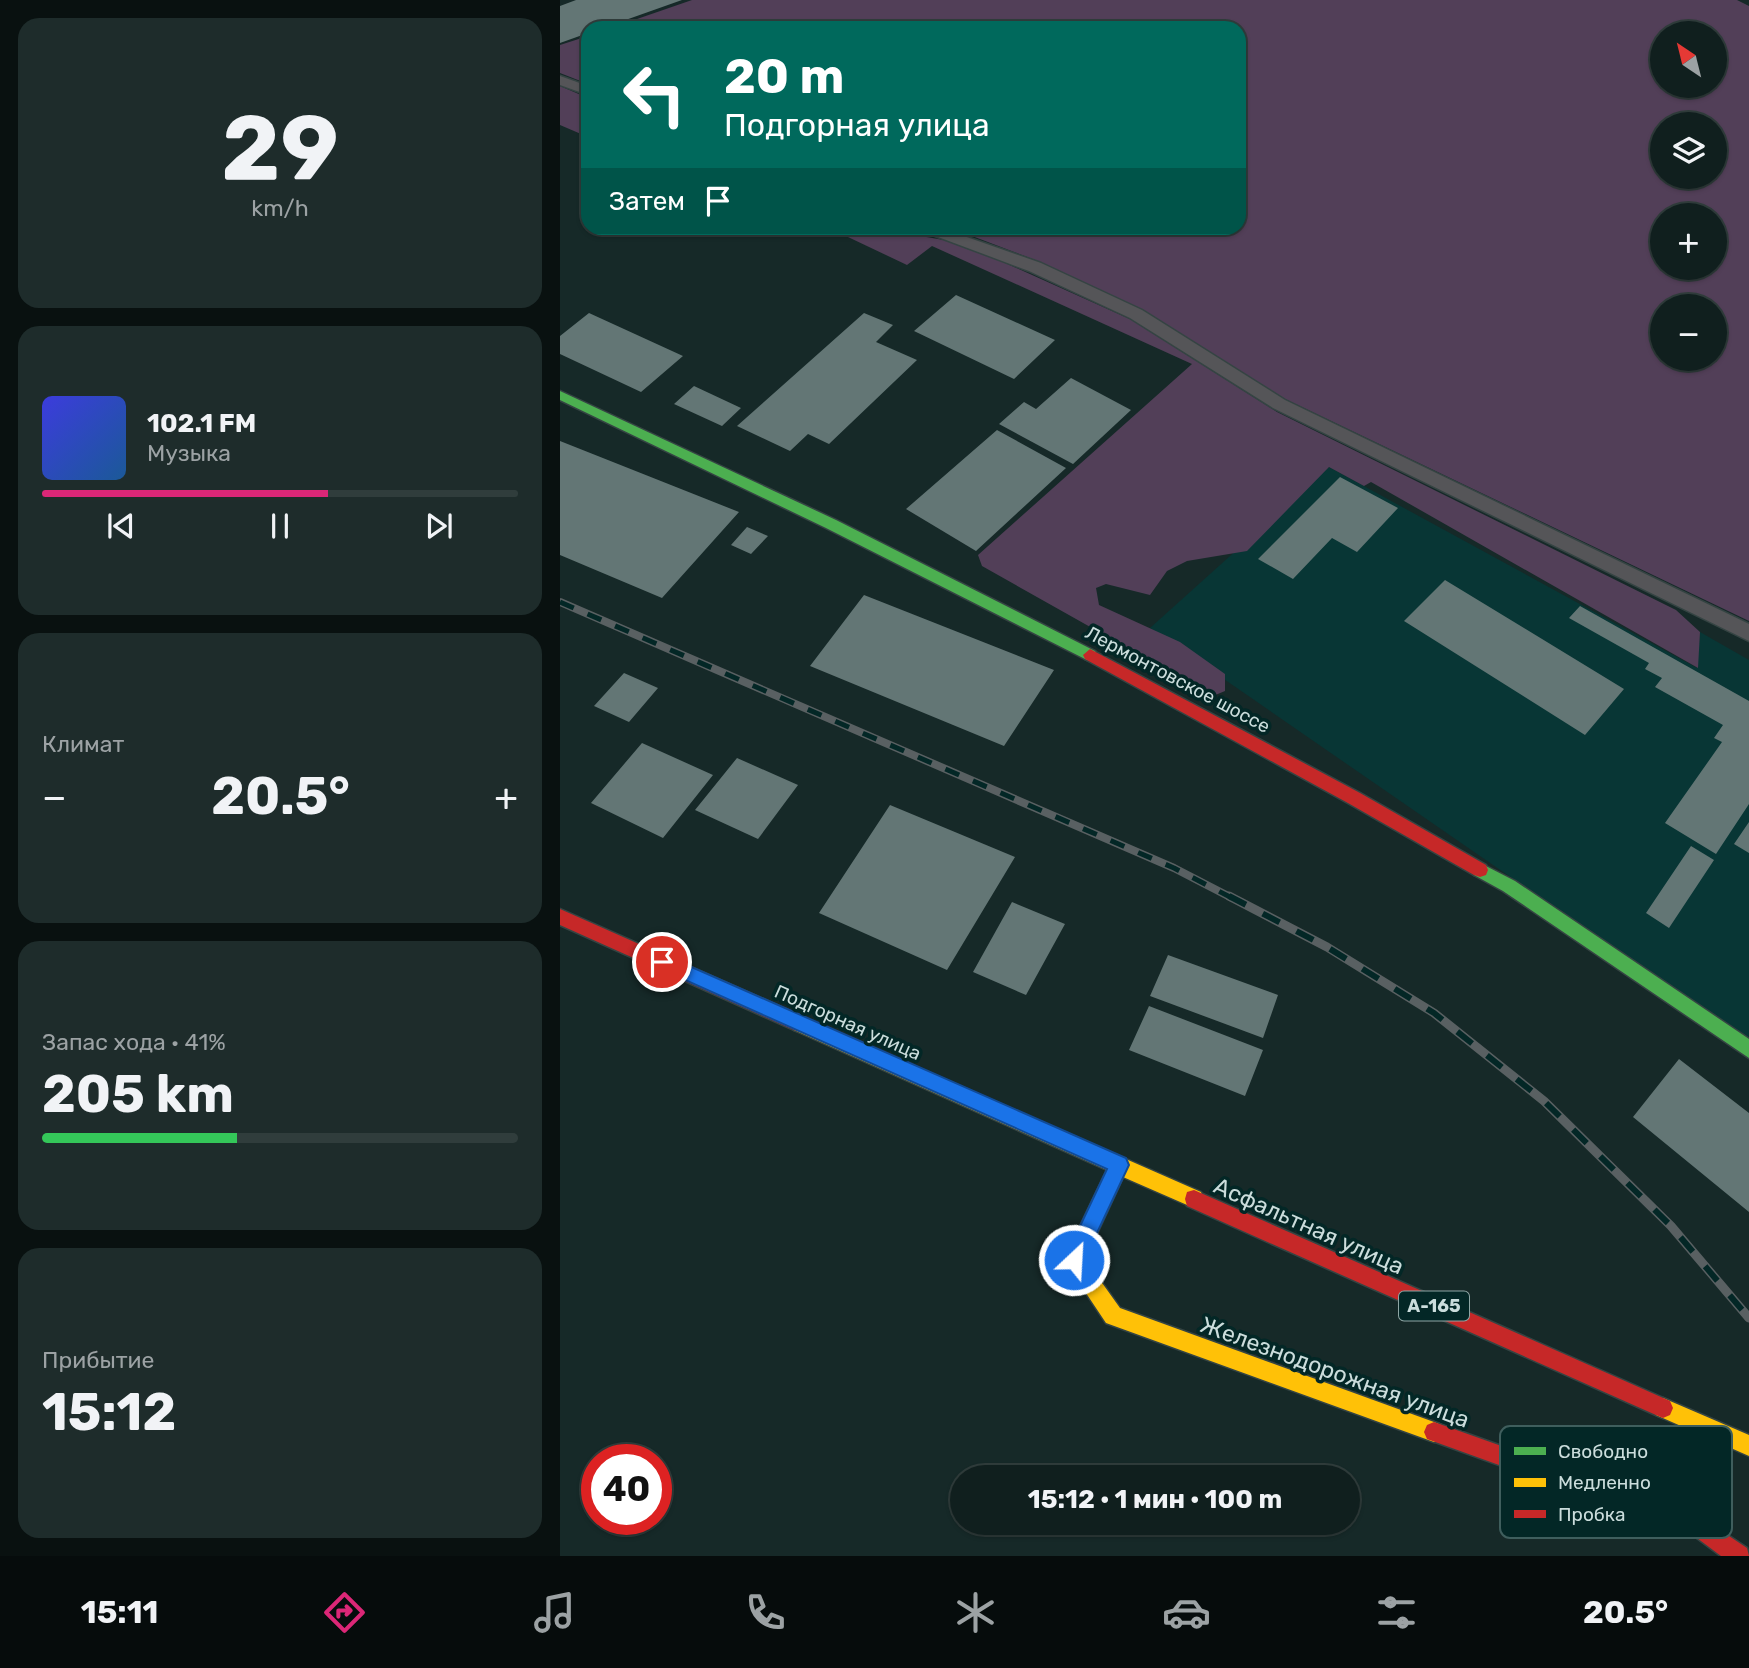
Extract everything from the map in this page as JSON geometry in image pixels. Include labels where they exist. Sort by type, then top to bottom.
[{"type":"street","name":"Лермонтовское шоссе","points":[[560,395],[856,537],[1140,681],[1331,785],[1509,886],[1749,1049]]},
{"type":"street","name":"Подгорная улица","points":[[560,917],[1119,1165]]},
{"type":"street","name":"Асфальтная улица","points":[[1119,1165],[1704,1426]]},
{"type":"street","name":"Железнодорожная улица","points":[[1119,1165],[1074,1260],[1113,1316],[1500,1455]]},
{"type":"street","name":"Асфальтная улица","points":[[1732,1438],[1749,1446]]},
{"type":"street","name":"Железнодорожная улица","points":[[1714,1538],[1738,1556]]},
{"type":"lane","points":[[560,80],[581,88]]},
{"type":"lane","points":[[946,235],[1035,267],[1136,314],[1279,404],[1749,633]]},
{"type":"shaded area","points":[[692,0],[1737,0],[1749,6],[1749,621],[1285,399],[1140,309],[1035,260],[969,235],[1246,235],[1246,21],[631,21]]},
{"type":"shaded area","points":[[581,38],[581,81],[560,73],[560,45]]},
{"type":"shaded area","points":[[560,86],[581,95],[581,134],[560,125]]},
{"type":"shaded area","points":[[844,235],[915,235],[961,243],[1132,320],[1277,412],[1676,610],[1700,632],[1698,668],[1371,482],[1364,486],[1329,467],[1247,551],[1187,561],[1167,571],[1150,595],[1106,584],[1096,588],[1099,605],[1180,642],[1225,674],[1225,691],[1213,696],[982,566],[978,555],[1192,364],[932,246],[907,265]]},
{"type":"shaded area","points":[[1329,467],[1697,668],[1700,632],[1749,660],[1749,1042],[1150,628]]},
{"type":"building","points":[[576,0],[682,0],[623,21],[581,21],[581,36],[560,43],[560,6]]},
{"type":"building","points":[[956,295],[1055,340],[1014,379],[914,331]]},
{"type":"building","points":[[589,313],[683,356],[641,392],[560,354],[560,336]]},
{"type":"building","points":[[864,313],[893,325],[876,342],[917,360],[829,444],[808,434],[790,451],[737,426]]},
{"type":"building","points":[[1071,378],[1131,410],[1073,464],[999,424],[1024,402],[1036,409]]},
{"type":"building","points":[[694,386],[741,408],[722,426],[674,404]]},
{"type":"building","points":[[997,430],[1066,468],[976,551],[906,509]]},
{"type":"building","points":[[560,441],[739,512],[662,598],[560,555]]},
{"type":"building","points":[[1340,477],[1398,508],[1357,552],[1332,538],[1293,579],[1258,559]]},
{"type":"building","points":[[747,527],[768,536],[751,554],[731,545]]},
{"type":"building","points":[[1445,580],[1624,689],[1585,735],[1404,621]]},
{"type":"building","points":[[864,595],[1054,670],[1004,746],[810,666]]},
{"type":"building","points":[[1580,606],[1749,701],[1749,804],[1716,854],[1665,823],[1722,742],[1714,738],[1723,725],[1655,687],[1662,678],[1645,669],[1649,663],[1569,618]]},
{"type":"building","points":[[624,673],[658,688],[629,722],[594,706]]},
{"type":"building","points":[[642,743],[713,775],[663,838],[591,803]]},
{"type":"building","points":[[737,758],[798,785],[758,839],[695,810]]},
{"type":"building","points":[[890,805],[1015,857],[947,970],[819,913]]},
{"type":"building","points":[[1749,822],[1749,853],[1734,844]]},
{"type":"building","points":[[1691,846],[1714,860],[1669,928],[1646,913]]},
{"type":"building","points":[[1012,902],[1065,924],[1026,995],[973,972]]},
{"type":"building","points":[[1168,955],[1278,995],[1263,1038],[1150,996]]},
{"type":"building","points":[[1149,1006],[1263,1050],[1245,1096],[1129,1050]]},
{"type":"building","points":[[1679,1059],[1749,1113],[1749,1212],[1633,1117]]},
{"type":"railway","points":[[560,602],[1174,868],[1232,898]]},
{"type":"railway","points":[[1229,896],[1327,947],[1434,1013],[1544,1101],[1671,1226],[1749,1318]]},
{"type":"traffic: fast","points":[[560,395],[831,524],[1090,655]]},
{"type":"traffic: fast","points":[[1480,870],[1509,886],[1749,1049]]},
{"type":"traffic: slow","points":[[800,1024],[1194,1199]]},
{"type":"traffic: slow","points":[[1119,1165],[1074,1260],[1113,1316],[1434,1432]]},
{"type":"traffic: slow","points":[[1663,1408],[1704,1426]]},
{"type":"traffic: slow","points":[[1732,1438],[1749,1446]]},
{"type":"traffic: jam","points":[[1090,655],[1354,798],[1480,870]]},
{"type":"traffic: jam","points":[[560,917],[800,1024]]},
{"type":"traffic: jam","points":[[1194,1199],[1663,1408]]},
{"type":"traffic: jam","points":[[1434,1432],[1500,1456]]},
{"type":"traffic: jam","points":[[1714,1538],[1739,1556]]},
{"type":"route","points":[[662,962],[1119,1165],[1074,1260]]}]
